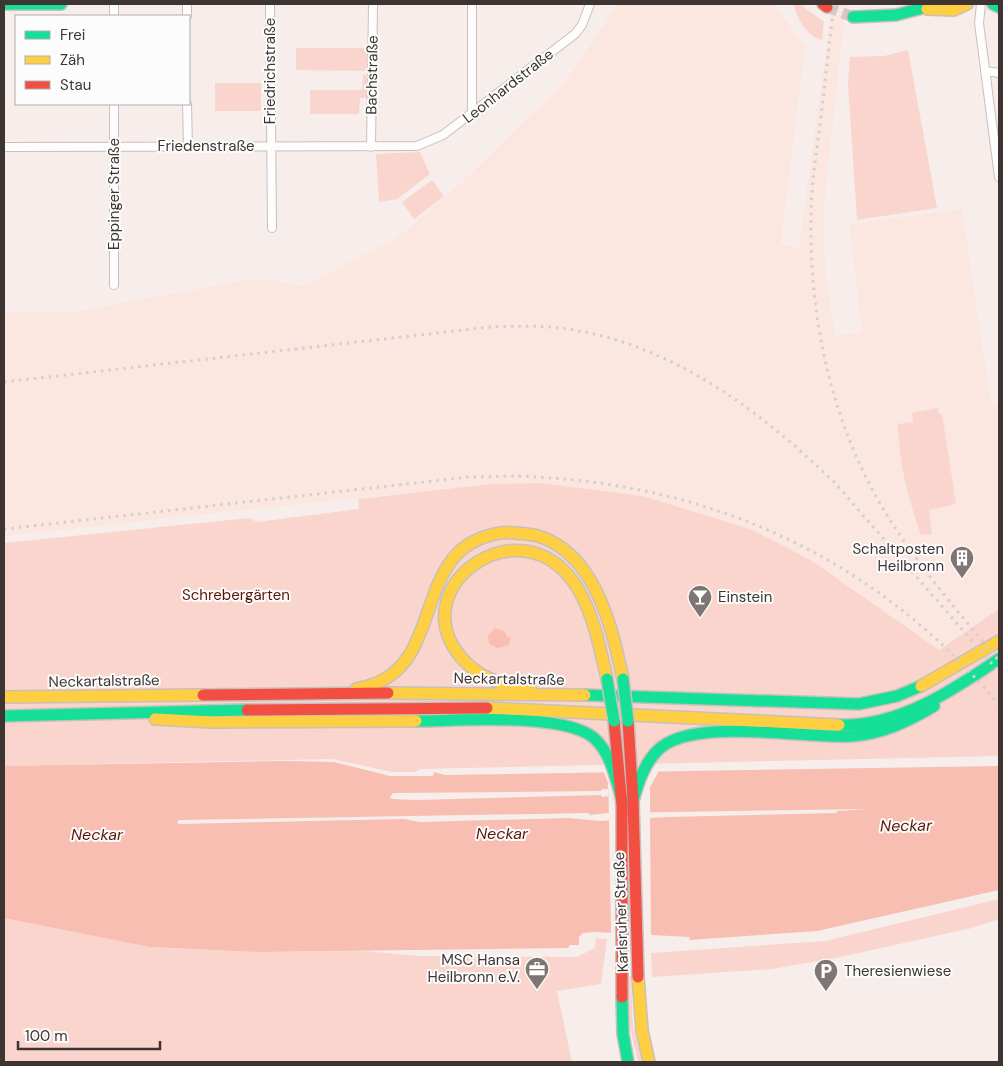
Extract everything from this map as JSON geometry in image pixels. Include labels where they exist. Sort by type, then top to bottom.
[{"type":"main road","points":[[4,4],[61,4]]},
{"type":"main road","points":[[853,17],[878,16],[925,9],[938,4]]},
{"type":"main road","points":[[925,9],[939,11],[959,8],[967,4]]},
{"type":"main road","points":[[994,4],[999,7]]},
{"type":"main road","points":[[330,693],[364,687],[394,674],[406,662],[414,648],[436,587],[448,564],[467,546],[480,539],[502,533],[522,532],[542,538],[561,548],[579,564],[593,583],[604,606],[622,679],[628,722],[620,761]]},
{"type":"main road","points":[[575,695],[545,688],[497,683],[477,673],[458,655],[452,643],[446,612],[449,597],[457,579],[469,565],[483,556],[513,548],[537,553],[560,566],[570,577],[589,612],[607,679],[620,761]]},
{"type":"main road","name":"Neckartalstraße","points":[[4,698],[330,693],[575,695],[778,703],[879,702],[916,691],[999,641]]},
{"type":"main road","name":"Neckartalstraße","points":[[4,716],[100,715],[218,709],[425,707],[569,710],[842,725],[875,722],[920,705],[966,680],[999,659]]},
{"type":"main road","name":"Neckartalstraße","points":[[628,800],[648,761],[662,746],[688,733],[710,731],[842,736],[875,733],[914,718],[943,701],[966,680]]},
{"type":"main road","name":"Neckartalstraße","points":[[100,715],[212,722],[526,721],[564,725],[584,731],[620,761],[628,800]]},
{"type":"main road","name":"Karlsruher Straße","points":[[620,761],[628,800],[642,1034],[649,1062]]},
{"type":"main road","name":"Karlsruher Straße","points":[[628,800],[621,1011],[628,1062]]},
{"type":"street","name":"Friedrichstraße","points":[[270,4],[272,228]]},
{"type":"street","name":"Bachstraße","points":[[371,147],[373,4]]},
{"type":"street","points":[[472,4],[472,113]]},
{"type":"street","name":"Leonhardstraße","points":[[407,147],[436,139],[575,34],[582,26],[590,4]]},
{"type":"street","points":[[981,4],[979,23],[999,177]]},
{"type":"street","points":[[985,71],[999,73]]},
{"type":"street","name":"Eppinger Straße","points":[[114,105],[114,285]]},
{"type":"street","points":[[187,105],[188,147]]},
{"type":"street","name":"Friedenstraße","points":[[4,147],[407,147]]},
{"type":"shaded area","points":[[618,4],[776,4],[773,17],[776,8],[805,46],[781,244],[799,248],[832,4],[846,4],[824,205],[825,270],[835,336],[862,332],[849,224],[962,209],[991,403],[999,407],[999,609],[939,651],[812,561],[753,530],[643,496],[540,483],[491,484],[4,536],[4,312],[73,312],[241,281],[271,280],[303,286],[397,238],[459,185],[565,82]]},
{"type":"green space","points":[[793,4],[800,4],[824,22],[822,40],[807,31],[800,21]]},
{"type":"green space","points":[[296,48],[367,48],[367,71],[296,70]]},
{"type":"green space","points":[[908,50],[937,208],[857,220],[848,84],[850,57],[884,56]]},
{"type":"green space","points":[[363,75],[367,75],[367,98],[360,98],[359,114],[310,114],[310,90],[362,90]]},
{"type":"green space","points":[[215,83],[261,83],[261,111],[215,111]]},
{"type":"green space","points":[[420,152],[430,174],[397,199],[379,202],[376,154]]},
{"type":"green space","points":[[432,180],[444,196],[414,219],[402,202]]},
{"type":"green space","points":[[938,408],[939,414],[942,414],[956,504],[929,510],[932,534],[921,535],[905,481],[900,453],[898,424],[913,422],[912,413]]},
{"type":"green space","name":"Schrebergärten","points":[[540,483],[643,496],[753,530],[812,561],[939,650],[999,609],[999,756],[420,769],[416,772],[392,772],[332,759],[4,766],[4,543],[249,518],[257,522],[359,509],[358,499],[491,484]]},
{"type":"green space","points":[[999,899],[999,919],[972,928],[836,958],[772,969],[652,977],[651,953],[825,941]]},
{"type":"green space","points":[[4,918],[150,947],[257,952],[364,951],[421,956],[577,957],[595,948],[596,938],[607,939],[601,984],[557,991],[572,1062],[4,1062]]},
{"type":"green space","points":[[631,976],[633,1024],[642,1062],[638,1062],[629,1024],[627,977]]},
{"type":"water","points":[[495,628],[504,631],[508,638],[511,636],[509,645],[498,648],[489,644],[488,635]]},
{"type":"water","name":"Neckar","points":[[288,761],[334,762],[390,776],[433,776],[434,772],[445,775],[999,766],[999,890],[817,931],[689,940],[690,937],[595,932],[583,933],[579,937],[579,945],[570,945],[568,948],[257,952],[150,947],[4,918],[4,766]],"holes":[[[602,789],[608,789],[608,796],[417,800],[392,799],[390,797],[393,793],[601,791]],[[867,809],[837,811],[837,813],[667,817],[600,821],[569,818],[420,822],[404,819],[177,823],[179,820],[589,813],[589,815],[608,813]]]},
{"type":"pier","points":[[660,769],[650,787],[650,815],[609,816],[608,783],[603,770]]},
{"type":"pier","points":[[650,815],[651,939],[611,934],[609,818]]},
{"type":"tunnel","points":[[827,7],[853,17]]},
{"type":"railway","points":[[834,4],[814,171],[811,206],[811,254],[819,326],[835,398],[861,466],[890,520],[919,562],[999,661]]},
{"type":"railway","points":[[4,382],[490,327],[553,327],[612,339],[648,351],[682,367],[716,387],[779,432],[836,484],[999,672]]},
{"type":"railway","points":[[4,529],[469,477],[529,476],[605,484],[670,497],[733,516],[793,542],[849,573],[903,611],[953,655],[999,705]]},
{"type":"traffic: fast","points":[[4,4],[61,4]]},
{"type":"traffic: fast","points":[[853,17],[896,15],[938,4]]},
{"type":"traffic: fast","points":[[993,4],[999,7]]},
{"type":"traffic: fast","points":[[839,725],[861,724],[882,720],[924,705],[999,659]]},
{"type":"traffic: fast","points":[[607,679],[614,721]]},
{"type":"traffic: fast","points":[[623,679],[628,721]]},
{"type":"traffic: fast","points":[[585,695],[859,704],[897,696],[921,686]]},
{"type":"traffic: fast","points":[[633,801],[639,781],[653,755],[674,740],[696,734],[722,731],[831,736],[863,735],[895,726],[934,706]]},
{"type":"traffic: fast","points":[[4,716],[247,710]]},
{"type":"traffic: fast","points":[[416,721],[535,721],[559,724],[579,730],[594,738],[605,751],[622,800]]},
{"type":"traffic: fast","points":[[622,997],[623,1034],[628,1062]]},
{"type":"traffic: slow","points":[[927,9],[954,10],[967,4]]},
{"type":"traffic: slow","points":[[356,689],[381,681],[397,670],[408,657],[417,640],[446,569],[457,554],[476,540],[508,532],[538,536],[558,545],[574,559],[587,576],[607,616],[623,679]]},
{"type":"traffic: slow","points":[[530,688],[500,683],[475,670],[460,656],[446,629],[446,603],[458,580],[477,562],[502,552],[529,552],[555,563],[578,589],[592,621],[607,679]]},
{"type":"traffic: slow","points":[[921,686],[999,641]]},
{"type":"traffic: slow","points":[[388,693],[585,695]]},
{"type":"traffic: slow","points":[[4,697],[203,695]]},
{"type":"traffic: slow","points":[[487,708],[839,725]]},
{"type":"traffic: slow","points":[[155,719],[212,722],[416,721]]},
{"type":"traffic: slow","points":[[638,977],[642,1030],[649,1062]]},
{"type":"traffic: jam","points":[[823,4],[827,7]]},
{"type":"traffic: jam","points":[[203,695],[388,693]]},
{"type":"traffic: jam","points":[[247,710],[487,708]]},
{"type":"traffic: jam","points":[[614,721],[622,806],[622,997]]},
{"type":"traffic: jam","points":[[628,721],[633,800],[638,977]]},
{"type":"place","name":"Schaltposten Heilbronn","points":[[962,579]]},
{"type":"place","name":"Einstein","points":[[700,618]]},
{"type":"place","name":"MSC Hansa Heilbronn e.V.","points":[[537,990]]},
{"type":"place","name":"Theresienwiese","points":[[826,992]]}]
